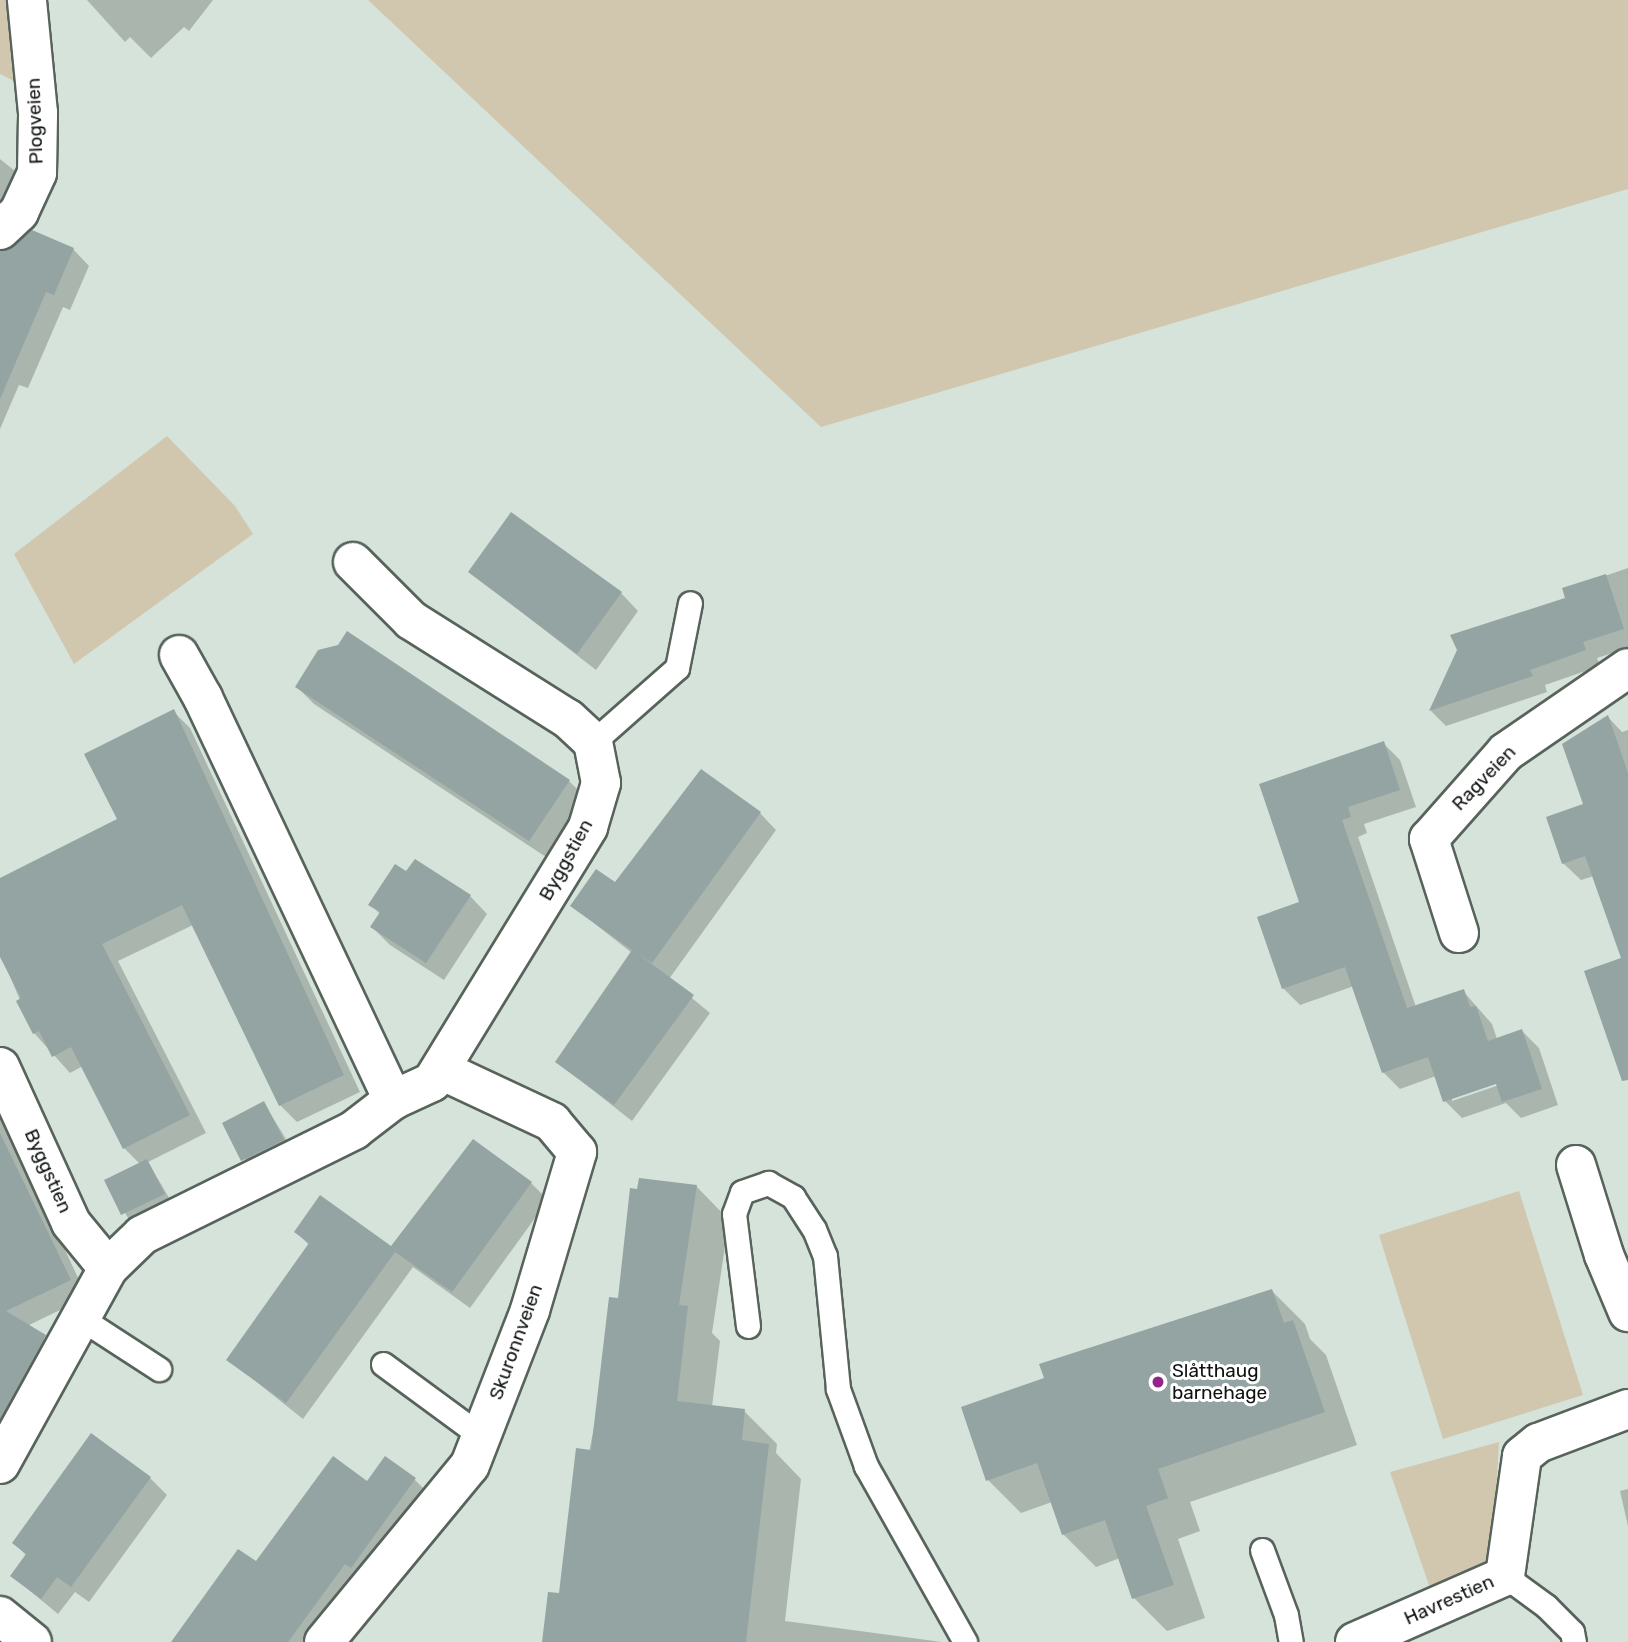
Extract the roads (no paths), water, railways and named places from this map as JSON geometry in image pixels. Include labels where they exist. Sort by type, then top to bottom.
[{"type":"street","name":"Plogveien","points":[[0,230],[19,212],[37,173],[38,113],[27,0]]},
{"type":"street","points":[[353,562],[411,620],[568,719],[593,742]]},
{"type":"street","points":[[179,655],[204,698],[393,1100]]},
{"type":"street","name":"Ragveien","points":[[1459,933],[1429,839],[1506,752],[1628,668]]},
{"type":"street","name":"Byggstien","points":[[0,1464],[108,1268],[142,1235],[354,1130],[393,1100],[432,1082],[482,996],[588,827],[601,783],[593,742]]},
{"type":"street","name":"Byggstien","points":[[0,1067],[71,1223],[108,1268]]},
{"type":"street","name":"Skuronnveien","points":[[324,1642],[470,1465],[530,1310],[577,1152],[552,1122],[441,1070]]},
{"type":"street","points":[[1576,1165],[1601,1246],[1628,1312]]},
{"type":"street","name":"Havrestien","points":[[1355,1642],[1505,1576],[1522,1456],[1538,1443],[1628,1409]]},
{"type":"street","points":[[0,1616],[33,1642]]},
{"type":"lane","points":[[593,742],[677,668],[690,603]]},
{"type":"lane","points":[[748,1326],[734,1214],[742,1192],[768,1183],[793,1197],[814,1229],[825,1256],[838,1389],[861,1453],[965,1642]]},
{"type":"lane","points":[[82,1319],[159,1369]]},
{"type":"lane","points":[[383,1364],[481,1436]]},
{"type":"lane","points":[[1262,1550],[1286,1615],[1291,1642]]},
{"type":"lane","name":"Havrestien","points":[[1505,1576],[1546,1606],[1572,1632],[1574,1642]]},
{"type":"place","name":"Slåtthaug barnehage","points":[[1158,1382]]}]
